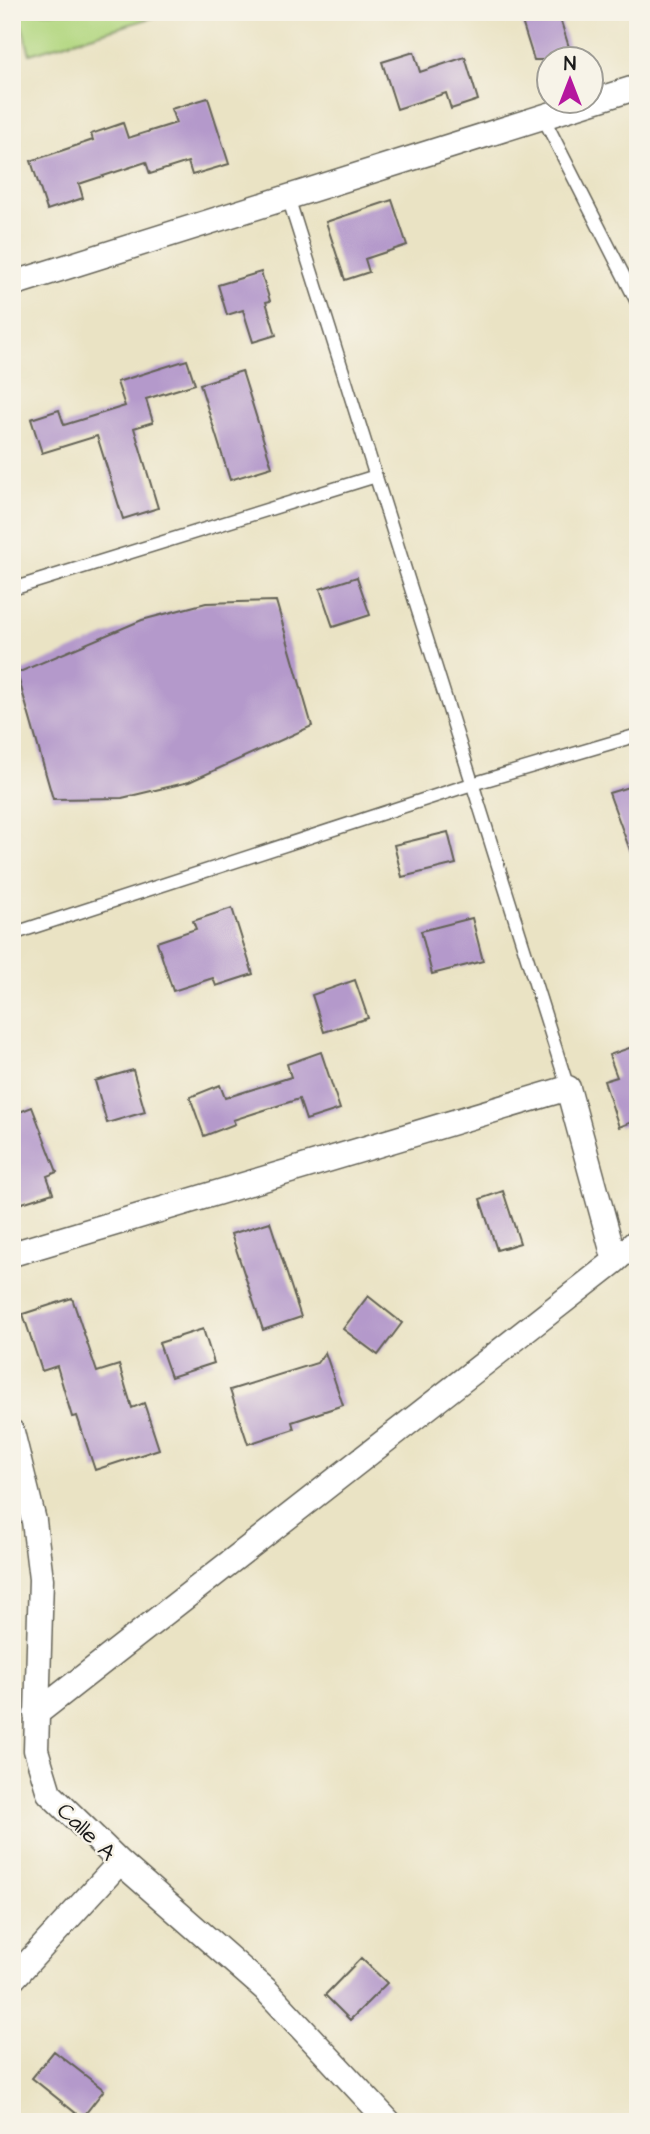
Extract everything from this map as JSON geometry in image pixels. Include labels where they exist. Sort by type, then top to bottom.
[{"type":"street","points":[[12,284],[638,87]]},
{"type":"street","points":[[12,1254],[568,1088],[615,1261]]},
{"type":"street","points":[[37,1714],[615,1261],[638,1240]]},
{"type":"street","name":"Calle A","points":[[12,1432],[34,1521],[41,1579],[37,1750],[49,1793],[120,1862],[265,1989],[389,2122]]},
{"type":"street","points":[[12,1980],[120,1862]]},
{"type":"lane","points":[[543,117],[638,304]]},
{"type":"lane","points":[[288,197],[568,1088]]},
{"type":"lane","points":[[12,589],[376,476]]},
{"type":"lane","points":[[12,934],[472,784],[638,735]]},
{"type":"green space","points":[[18,12],[171,12],[30,54]]},
{"type":"building","points":[[519,12],[558,12],[569,46],[534,46],[534,60]]},
{"type":"building","points":[[414,52],[420,72],[465,57],[478,100],[451,109],[446,93],[397,109],[382,62]]},
{"type":"building","points":[[208,98],[229,164],[192,175],[188,162],[150,174],[146,162],[79,184],[83,198],[47,210],[31,161],[93,140],[91,134],[123,123],[128,138],[176,123],[171,109]]},
{"type":"building","points":[[392,200],[407,245],[365,259],[369,272],[345,280],[326,222]]},
{"type":"building","points":[[261,272],[276,335],[253,342],[243,310],[227,315],[218,285]]},
{"type":"building","points":[[187,360],[195,384],[146,399],[153,422],[134,428],[158,508],[123,519],[97,436],[42,453],[31,419],[59,410],[64,425],[125,406],[117,382]]},
{"type":"building","points":[[242,371],[272,467],[230,480],[200,384]]},
{"type":"building","points":[[357,577],[370,615],[333,627],[320,589]]},
{"type":"building","points":[[276,601],[312,726],[189,782],[122,798],[53,799],[17,673],[142,620],[206,603]]},
{"type":"building","points":[[638,784],[638,863],[635,864],[609,793]]},
{"type":"building","points":[[448,832],[456,864],[402,877],[394,845]]},
{"type":"building","points":[[232,908],[253,974],[216,986],[213,978],[173,991],[157,942],[196,929],[193,921]]},
{"type":"building","points":[[472,918],[483,961],[432,974],[421,931]]},
{"type":"building","points":[[355,980],[368,1018],[324,1032],[312,995]]},
{"type":"building","points":[[638,1045],[638,1126],[634,1127],[632,1122],[619,1127],[604,1081],[617,1077],[609,1055]]},
{"type":"building","points":[[321,1052],[340,1109],[306,1120],[299,1099],[233,1120],[235,1124],[204,1136],[190,1097],[220,1085],[225,1098],[291,1077],[287,1064]]},
{"type":"building","points":[[133,1070],[145,1112],[107,1123],[95,1081]]},
{"type":"building","points":[[32,1107],[57,1172],[47,1176],[53,1193],[19,1204],[12,1183],[12,1115]]},
{"type":"building","points":[[503,1191],[520,1243],[497,1250],[480,1199]]},
{"type":"building","points":[[270,1222],[301,1317],[263,1330],[231,1234]]},
{"type":"building","points":[[368,1296],[402,1323],[378,1355],[343,1329]]},
{"type":"building","points":[[72,1298],[97,1372],[119,1365],[132,1408],[144,1403],[159,1449],[95,1470],[77,1416],[72,1417],[57,1366],[42,1371],[23,1314]]},
{"type":"building","points":[[203,1329],[214,1363],[171,1377],[159,1343]]},
{"type":"building","points":[[325,1352],[343,1405],[292,1422],[294,1429],[248,1444],[230,1390],[317,1363]]},
{"type":"building","points":[[361,1958],[387,1983],[350,2020],[325,1995]]},
{"type":"building","points":[[54,2051],[104,2090],[82,2118],[32,2078]]}]
